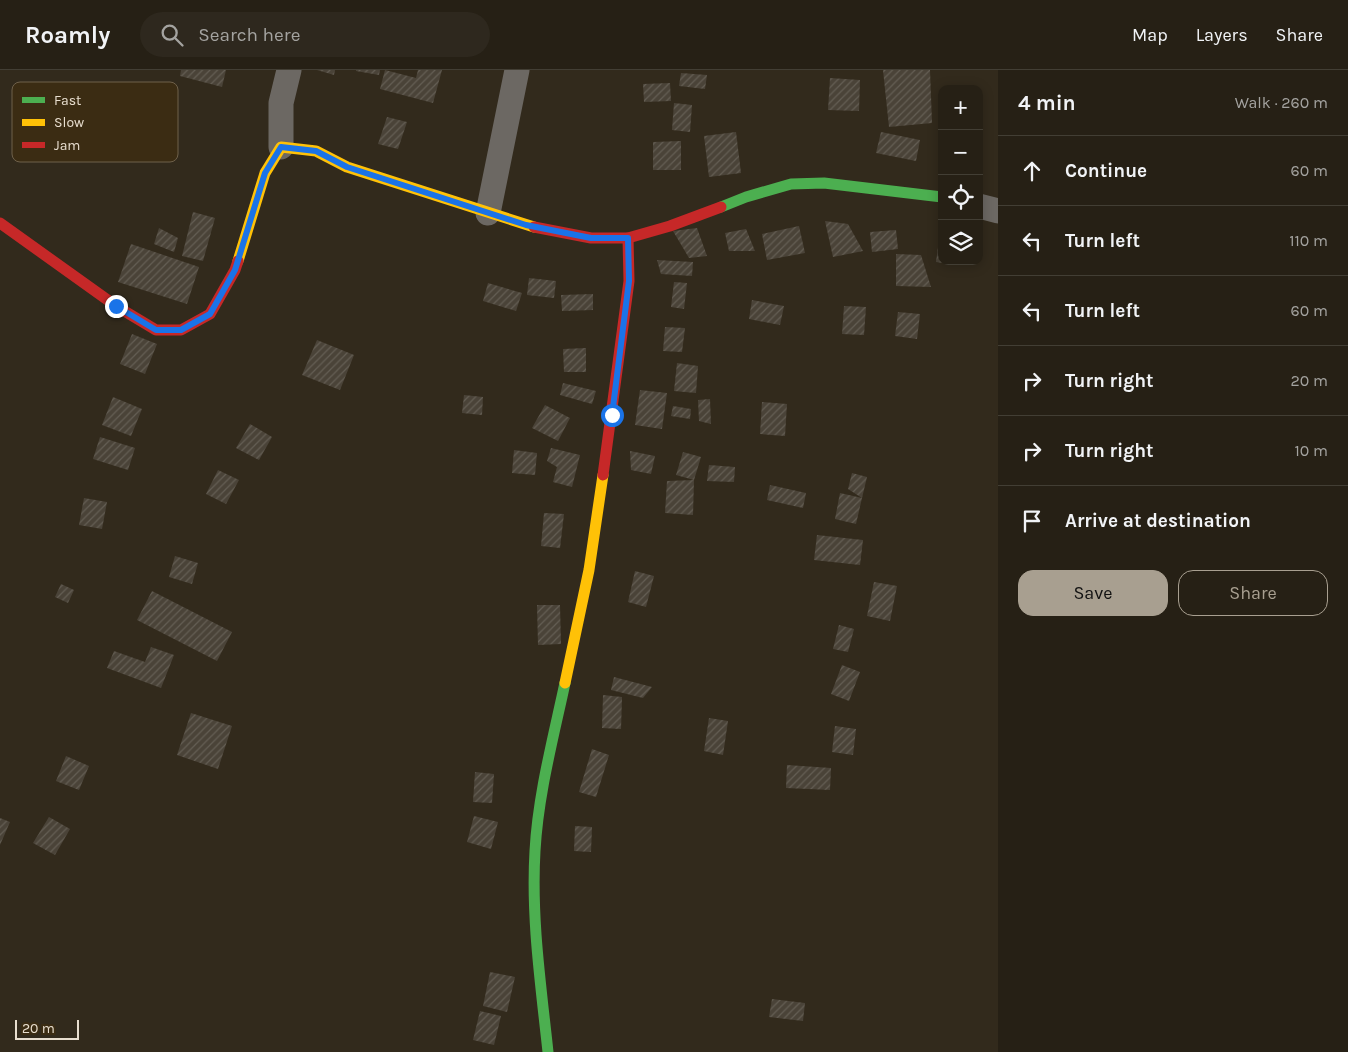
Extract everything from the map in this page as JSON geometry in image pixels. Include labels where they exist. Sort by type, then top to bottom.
[{"type":"street","points":[[0,223],[132,316],[156,330],[181,330],[210,314],[235,270],[265,173],[281,147],[281,103],[289,70]]},
{"type":"street","points":[[488,213],[516,70]]},
{"type":"street","points":[[281,147],[316,151],[347,167],[488,213],[526,225],[591,238],[628,238],[670,226],[746,197],[791,184],[824,183],[938,197]]},
{"type":"street","points":[[983,207],[998,210]]},
{"type":"street","points":[[548,1052],[535,920],[535,851],[543,784],[589,570],[612,415],[629,281],[628,238]]},
{"type":"building","points":[[181,70],[226,70],[222,87],[180,76]]},
{"type":"building","points":[[317,70],[335,70],[334,75]]},
{"type":"building","points":[[356,70],[380,70],[379,75]]},
{"type":"building","points":[[385,70],[416,78],[418,70],[442,70],[433,103],[380,89]]},
{"type":"building","points":[[883,70],[930,70],[932,123],[889,127]]},
{"type":"building","points":[[681,73],[707,75],[705,89],[679,86]]},
{"type":"building","points":[[830,78],[860,80],[859,111],[828,110]]},
{"type":"building","points":[[670,83],[671,101],[644,102],[643,84]]},
{"type":"building","points":[[674,103],[692,105],[690,132],[672,130]]},
{"type":"building","points":[[387,117],[407,122],[398,149],[378,144]]},
{"type":"building","points":[[736,132],[741,173],[709,177],[704,136]]},
{"type":"building","points":[[881,132],[920,140],[916,161],[876,153]]},
{"type":"building","points":[[681,141],[681,170],[653,170],[653,142]]},
{"type":"building","points":[[193,212],[215,218],[203,261],[182,256]]},
{"type":"building","points":[[825,221],[848,224],[863,251],[833,257]]},
{"type":"building","points":[[799,226],[805,253],[767,260],[762,234]]},
{"type":"building","points":[[159,228],[178,238],[174,252],[154,244]]},
{"type":"building","points":[[697,228],[707,256],[689,258],[673,231]]},
{"type":"building","points":[[746,229],[755,251],[729,251],[725,233]]},
{"type":"building","points":[[896,230],[898,249],[872,252],[870,232]]},
{"type":"building","points":[[131,244],[199,267],[187,304],[118,282]]},
{"type":"building","points":[[896,254],[921,255],[931,287],[896,286]]},
{"type":"building","points":[[657,260],[693,262],[692,276],[661,274]]},
{"type":"building","points":[[529,278],[556,281],[554,298],[527,295]]},
{"type":"building","points":[[674,282],[687,283],[684,309],[671,307]]},
{"type":"building","points":[[488,283],[522,293],[516,311],[483,301]]},
{"type":"building","points":[[593,294],[593,310],[562,311],[561,295]]},
{"type":"building","points":[[752,300],[784,306],[780,325],[749,319]]},
{"type":"building","points":[[844,306],[866,307],[864,335],[842,334]]},
{"type":"building","points":[[898,312],[920,314],[917,339],[895,336]]},
{"type":"building","points":[[665,327],[685,328],[682,352],[663,351]]},
{"type":"building","points":[[132,334],[157,344],[145,374],[120,364]]},
{"type":"building","points":[[317,340],[354,355],[340,390],[302,375]]},
{"type":"building","points":[[586,348],[586,372],[564,372],[563,349]]},
{"type":"building","points":[[677,363],[698,366],[696,393],[674,391]]},
{"type":"building","points":[[563,383],[596,391],[592,404],[560,395]]},
{"type":"building","points":[[640,390],[667,393],[662,429],[635,425]]},
{"type":"building","points":[[464,395],[483,397],[482,415],[462,413]]},
{"type":"building","points":[[113,397],[142,409],[131,436],[102,425]]},
{"type":"building","points":[[710,399],[711,424],[699,421],[698,400]]},
{"type":"building","points":[[762,402],[787,404],[785,436],[760,434]]},
{"type":"building","points":[[545,405],[570,418],[558,441],[532,428]]},
{"type":"building","points":[[673,406],[691,409],[690,419],[671,416]]},
{"type":"building","points":[[250,424],[272,437],[259,460],[236,448]]},
{"type":"building","points":[[100,437],[135,448],[128,470],[93,459]]},
{"type":"building","points":[[551,448],[580,455],[572,487],[553,482],[557,467],[547,461]]},
{"type":"building","points":[[514,450],[537,453],[535,475],[512,473]]},
{"type":"building","points":[[630,451],[655,456],[651,474],[631,470]]},
{"type":"building","points":[[683,452],[701,457],[694,480],[676,475]]},
{"type":"building","points":[[709,465],[735,467],[734,482],[707,481]]},
{"type":"building","points":[[218,470],[239,480],[226,504],[206,494]]},
{"type":"building","points":[[852,473],[867,477],[862,498],[848,489]]},
{"type":"building","points":[[694,480],[693,515],[665,513],[667,481]]},
{"type":"building","points":[[770,485],[806,493],[803,508],[767,500]]},
{"type":"building","points":[[840,493],[862,498],[856,524],[835,519]]},
{"type":"building","points":[[84,498],[107,502],[102,529],[79,525]]},
{"type":"building","points":[[544,513],[564,514],[560,548],[541,546]]},
{"type":"building","points":[[817,535],[863,540],[860,565],[814,560]]},
{"type":"building","points":[[175,556],[198,563],[192,584],[169,577]]},
{"type":"building","points":[[635,571],[654,576],[646,607],[628,602]]},
{"type":"building","points":[[874,582],[897,586],[890,621],[867,616]]},
{"type":"building","points":[[61,584],[74,590],[68,603],[55,597]]},
{"type":"building","points":[[152,591],[232,632],[217,661],[137,620]]},
{"type":"building","points":[[537,605],[560,605],[561,644],[538,645]]},
{"type":"building","points":[[839,625],[854,629],[848,652],[833,649]]},
{"type":"building","points":[[151,647],[174,655],[161,688],[107,668],[114,651],[145,662]]},
{"type":"building","points":[[842,665],[860,672],[849,701],[831,694]]},
{"type":"building","points":[[614,677],[652,687],[643,698],[611,690]]},
{"type":"building","points":[[603,695],[622,697],[621,729],[602,728]]},
{"type":"building","points":[[191,713],[232,726],[218,769],[177,755]]},
{"type":"building","points":[[709,718],[728,721],[723,755],[704,751]]},
{"type":"building","points":[[835,726],[856,729],[853,755],[832,752]]},
{"type":"building","points":[[592,749],[609,755],[596,797],[579,792]]},
{"type":"building","points":[[66,756],[89,766],[79,790],[56,781]]},
{"type":"building","points":[[787,765],[831,768],[830,790],[786,788]]},
{"type":"building","points":[[475,772],[494,774],[492,803],[473,802]]},
{"type":"building","points":[[474,816],[498,822],[491,849],[467,842]]},
{"type":"building","points":[[49,817],[70,829],[55,855],[33,843]]},
{"type":"building","points":[[0,818],[10,822],[0,845]]},
{"type":"building","points":[[575,826],[592,827],[591,852],[574,851]]},
{"type":"building","points":[[490,972],[515,977],[507,1012],[483,1006]]},
{"type":"building","points":[[772,999],[805,1003],[803,1021],[769,1017]]},
{"type":"building","points":[[480,1011],[501,1016],[494,1045],[473,1040]]},
{"type":"traffic: fast","points":[[721,207],[746,197],[791,184],[824,183],[938,197]]},
{"type":"traffic: fast","points":[[548,1052],[534,901],[535,851],[539,809],[565,683]]},
{"type":"traffic: slow","points":[[238,261],[265,173],[281,147],[316,151],[347,167],[534,227]]},
{"type":"traffic: slow","points":[[565,683],[589,570],[603,475]]},
{"type":"traffic: jam","points":[[534,227],[591,238],[628,238],[670,226],[721,207]]},
{"type":"traffic: jam","points":[[0,223],[116,306],[156,330],[181,330],[210,314],[235,270],[238,261]]},
{"type":"traffic: jam","points":[[603,475],[629,281],[628,238]]},
{"type":"route","points":[[116,306],[156,330],[181,330],[210,314],[235,270],[265,173],[281,147],[316,151],[347,167],[526,225],[591,238],[628,238],[629,281],[612,415]]}]
